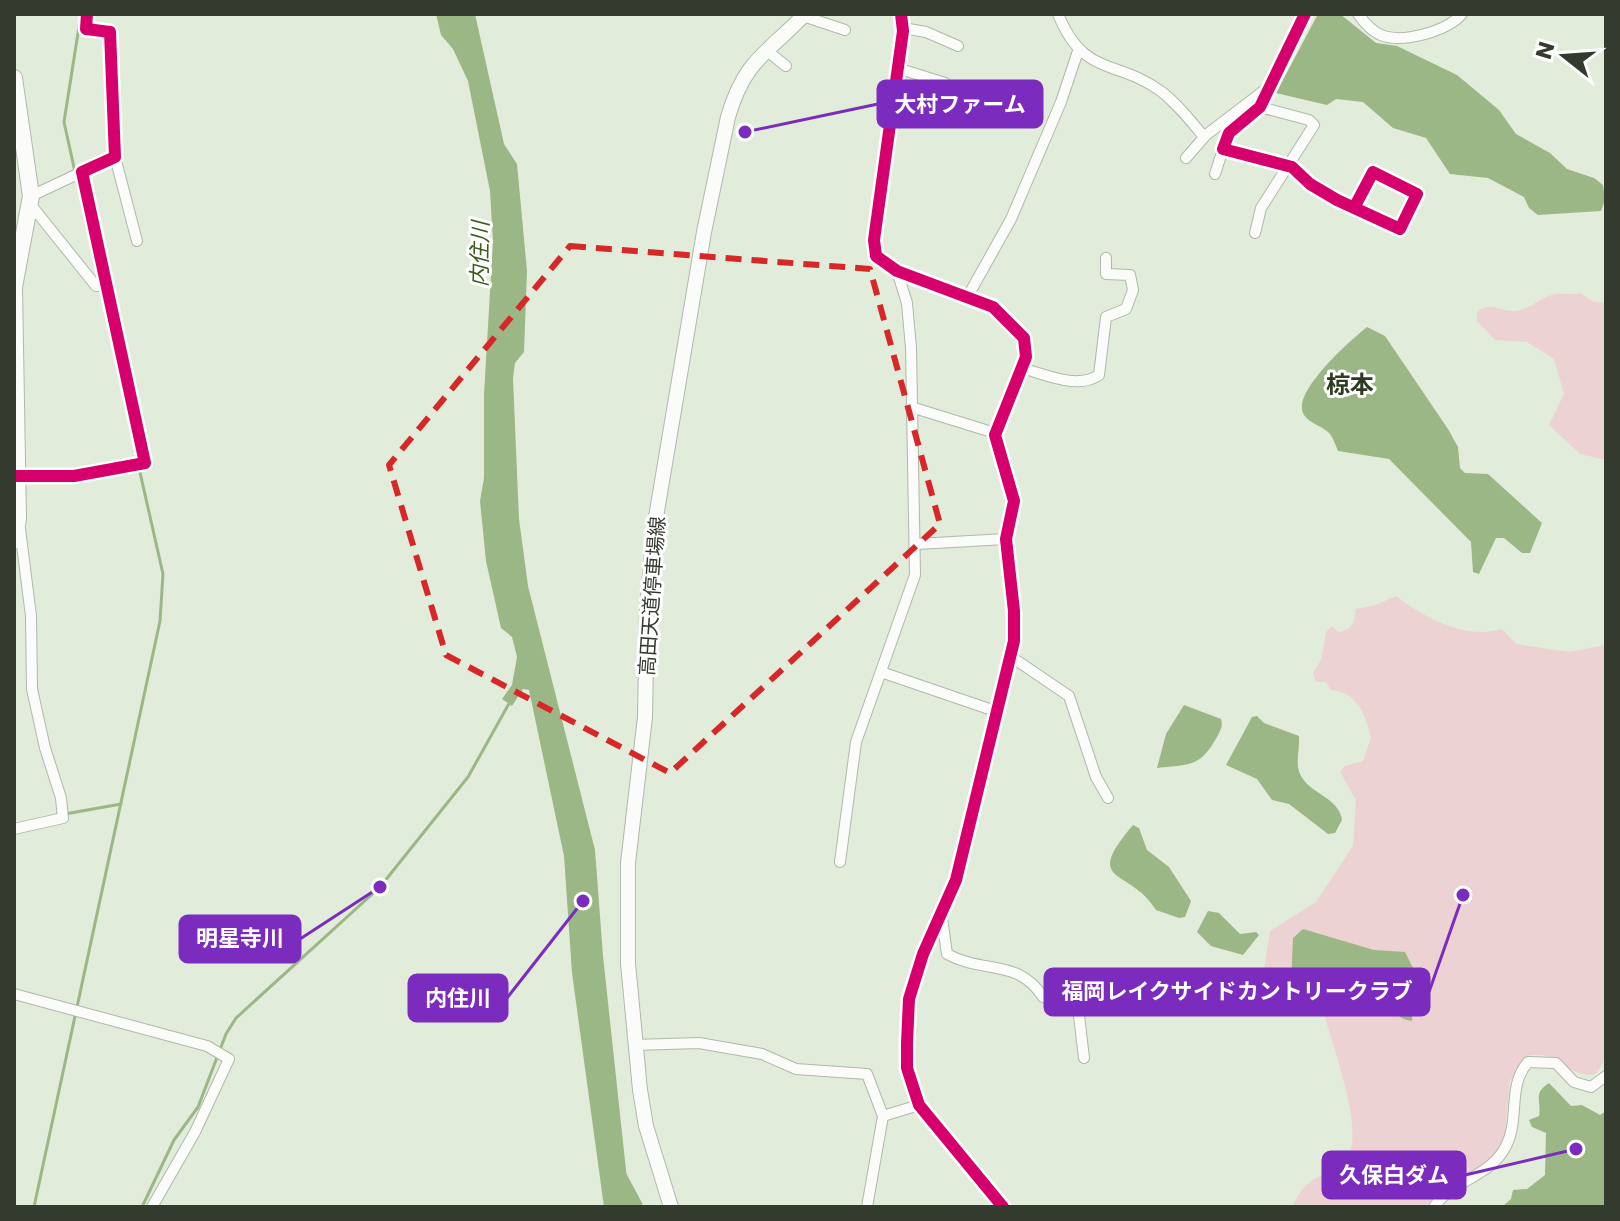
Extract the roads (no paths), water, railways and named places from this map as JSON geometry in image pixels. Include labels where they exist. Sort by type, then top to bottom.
[{"type":"main road","name":"高田天道停車場線","points":[[671,1207],[646,1126],[634,1045],[628,963],[628,863],[645,717],[647,608],[654,529],[701,248],[728,117],[742,76],[804,15]]},
{"type":"main road","points":[[14,78],[31,200],[14,287],[18,519],[14,541]]},
{"type":"street","points":[[87,14],[86,29],[110,32],[115,157],[137,241]]},
{"type":"street","points":[[901,14],[903,28],[874,240],[876,256],[897,271],[968,296],[1002,314],[1024,338],[1026,357],[995,433],[1014,501],[1006,539],[1014,611],[1010,656],[956,880],[923,954],[909,999],[907,1068],[919,1105],[1003,1207]]},
{"type":"street","points":[[1058,14],[1078,51],[1097,64],[1134,76],[1161,92],[1204,137]]},
{"type":"street","points":[[1215,174],[1229,133],[1260,107],[1305,14]]},
{"type":"street","points":[[1358,14],[1379,35],[1397,38],[1452,26],[1462,14]]},
{"type":"street","points":[[804,15],[845,30]]},
{"type":"street","points":[[903,28],[926,32],[958,46]]},
{"type":"street","points":[[766,50],[786,66]]},
{"type":"street","points":[[968,296],[1011,219],[1061,102],[1078,51]]},
{"type":"street","points":[[897,68],[945,83]]},
{"type":"street","points":[[1186,158],[1204,137],[1268,88]]},
{"type":"street","points":[[1255,233],[1261,208],[1314,125],[1309,120],[1260,107]]},
{"type":"street","points":[[1223,149],[1289,166],[1337,200],[1400,229],[1417,194],[1373,172],[1354,208]]},
{"type":"street","points":[[101,285],[31,200],[115,157]]},
{"type":"street","points":[[15,474],[74,476],[145,463],[77,175]]},
{"type":"street","points":[[1021,368],[1059,380],[1092,380],[1099,375],[1106,317],[1126,309],[1133,290],[1130,275],[1106,274],[1106,258]]},
{"type":"street","points":[[840,862],[856,742],[912,586],[917,544],[907,303],[897,271]]},
{"type":"street","points":[[911,407],[995,433]]},
{"type":"street","points":[[14,829],[63,818],[61,798],[45,748],[32,689],[28,588],[18,519]]},
{"type":"street","points":[[917,544],[1006,539]]},
{"type":"street","points":[[1010,656],[1069,696],[1096,777],[1108,798]]},
{"type":"street","points":[[881,672],[998,712]]},
{"type":"street","points":[[942,916],[947,954],[1020,974],[1027,977],[1043,997],[1078,1007],[1079,1042],[1084,1058]]},
{"type":"street","points":[[14,994],[207,1046],[229,1059],[195,1132],[152,1207]]},
{"type":"street","points":[[634,1045],[699,1043],[762,1054],[796,1069],[867,1074],[883,1116],[867,1207]]},
{"type":"street","points":[[1434,1207],[1455,1187],[1487,1171],[1498,1160],[1508,1142],[1516,1082],[1528,1062],[1556,1063],[1574,1082],[1591,1087],[1606,1076]]},
{"type":"street","points":[[883,1116],[919,1105]]},
{"type":"waterway","points":[[75,172],[64,122],[81,14]]},
{"type":"waterway","points":[[77,180],[99,282]]},
{"type":"waterway","points":[[101,289],[138,461]]},
{"type":"waterway","points":[[34,1207],[160,621],[163,574],[139,468]]},
{"type":"waterway","points":[[142,1207],[174,1140],[198,1107],[226,1034],[236,1018],[380,887],[468,777],[511,700]]},
{"type":"waterway","points":[[65,814],[121,804]]},
{"type":"waterway","points":[[619,1179],[634,1207]]},
{"type":"place","name":"大村ファーム","points":[[745,132]]},
{"type":"place","name":"明星寺川","points":[[380,887]]},
{"type":"place","name":"福岡レイクサイドカントリークラブ","points":[[1463,895]]},
{"type":"place","name":"内住川","points":[[583,901]]},
{"type":"place","name":"久保白ダム","points":[[1576,1149]]},
{"type":"district","name":"椋本","points":[[1350,384]]}]
